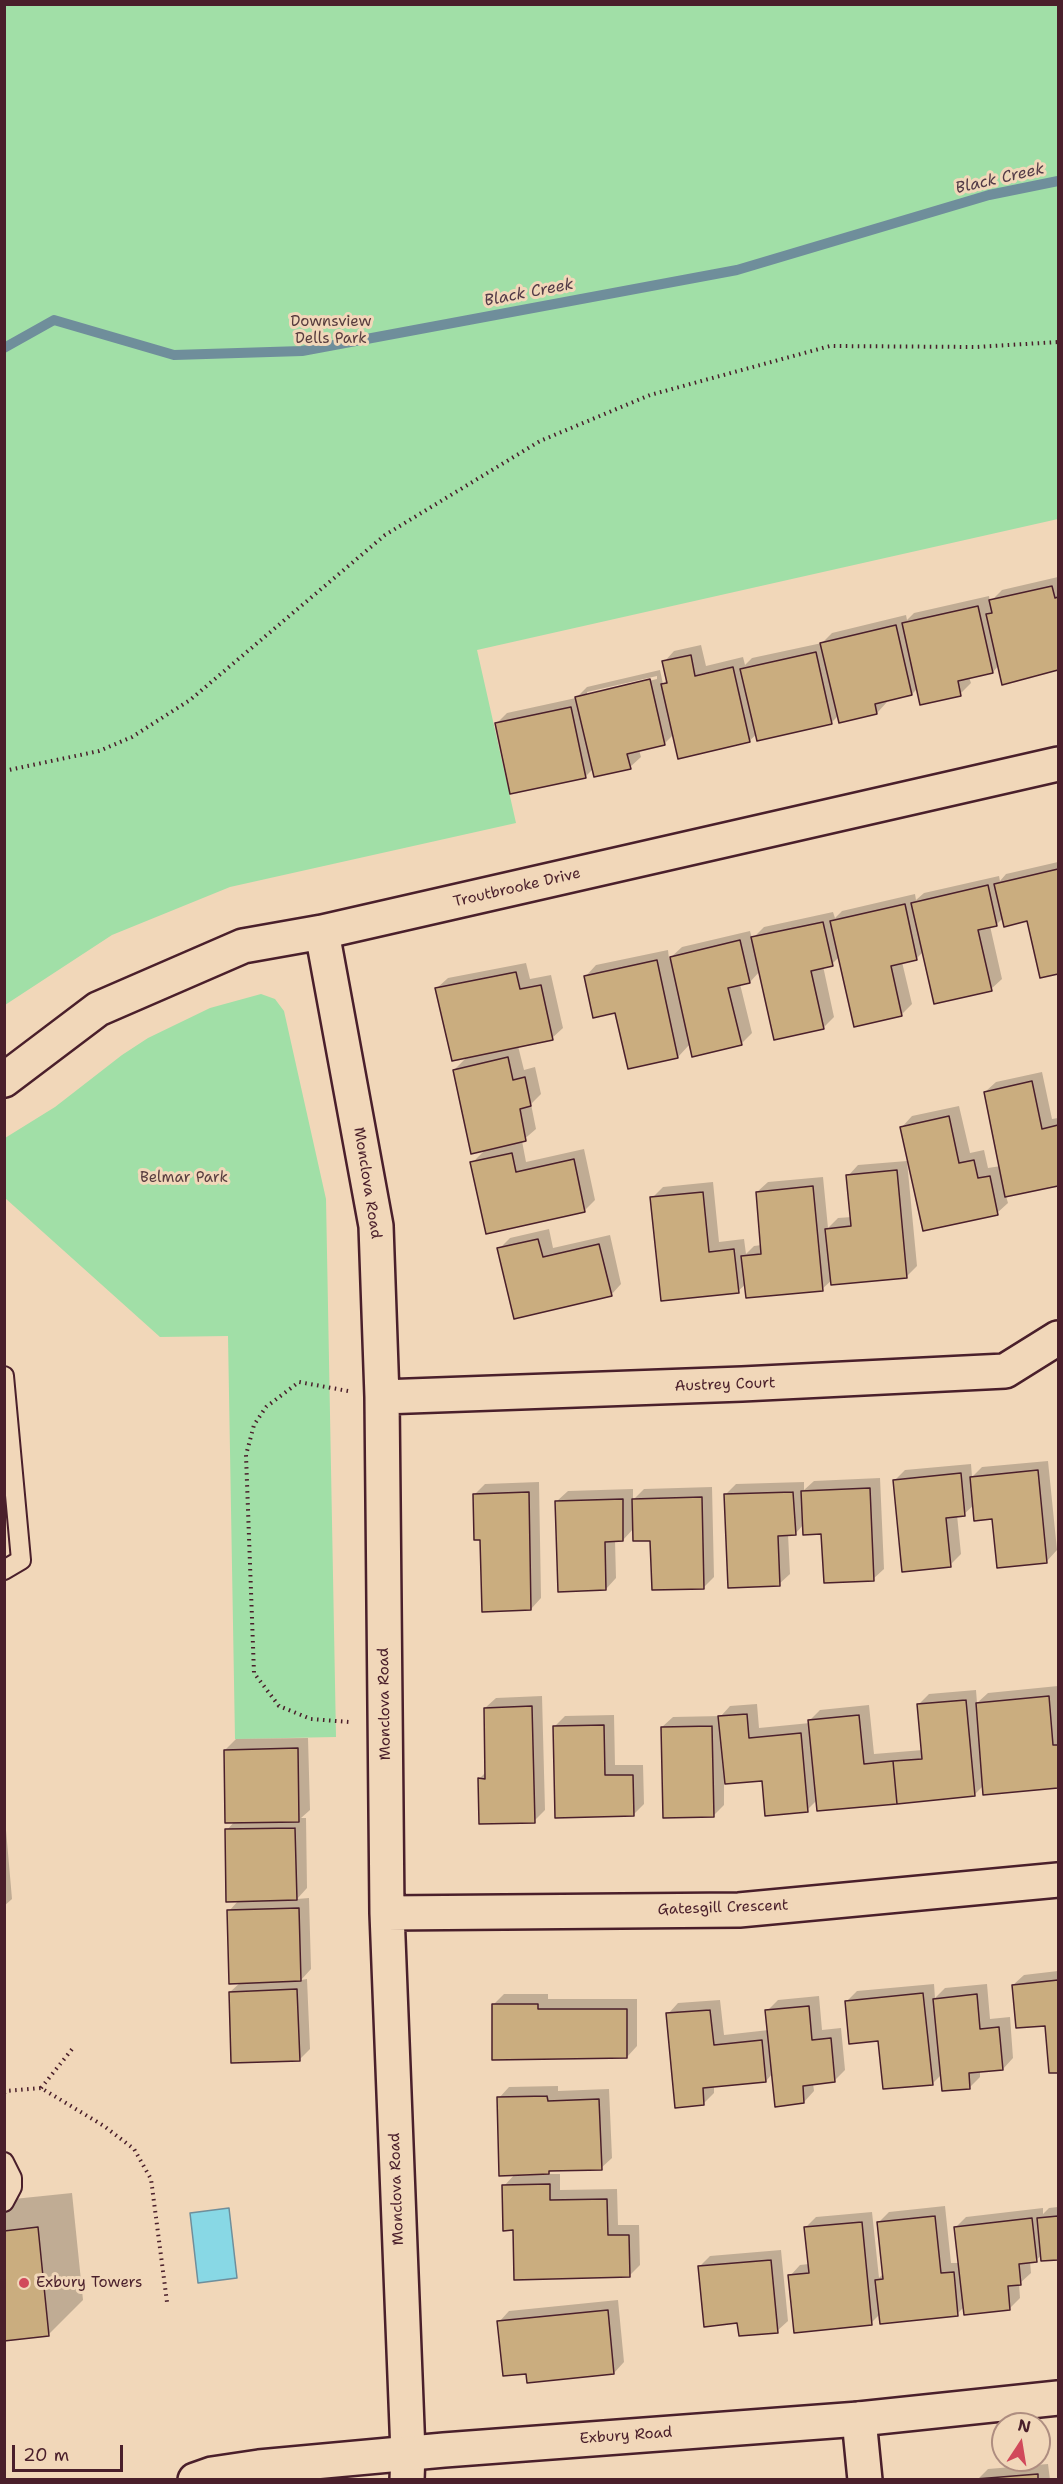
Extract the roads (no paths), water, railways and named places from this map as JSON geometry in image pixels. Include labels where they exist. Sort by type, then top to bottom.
[{"type":"street","name":"Troutbrooke Drive","points":[[4,1080],[98,1009],[243,946],[322,932],[1059,764]]},
{"type":"street","name":"Monclova Road","points":[[322,932],[376,1226],[382,1397],[387,1913],[408,2466]]},
{"type":"street","name":"Austrey Court","points":[[382,1397],[754,1384],[1005,1371],[1059,1338]]},
{"type":"street","name":"Gatesgill Crescent","points":[[387,1913],[739,1910],[1059,1880]]},
{"type":"street","name":"Exbury Road","points":[[195,2480],[212,2474],[259,2467],[408,2466],[1059,2398]]},
{"type":"street","points":[[859,2419],[865,2480]]},
{"type":"lane","points":[[4,1376],[21,1560],[4,1570]]},
{"type":"lane","points":[[4,2162],[12,2178],[9,2197],[4,2202]]},
{"type":"water","points":[[229,2208],[237,2278],[198,2283],[190,2213]]},
{"type":"waterway","name":"Black Creek","points":[[4,348],[54,320],[174,355],[302,351],[737,270],[989,195],[1058,181]]},
{"type":"place","name":"Exbury Towers","points":[[24,2283]]},
{"type":"park label","name":"Downsview Dells Park","points":[[331,330]]},
{"type":"park label","name":"Belmar Park","points":[[184,1178]]}]
